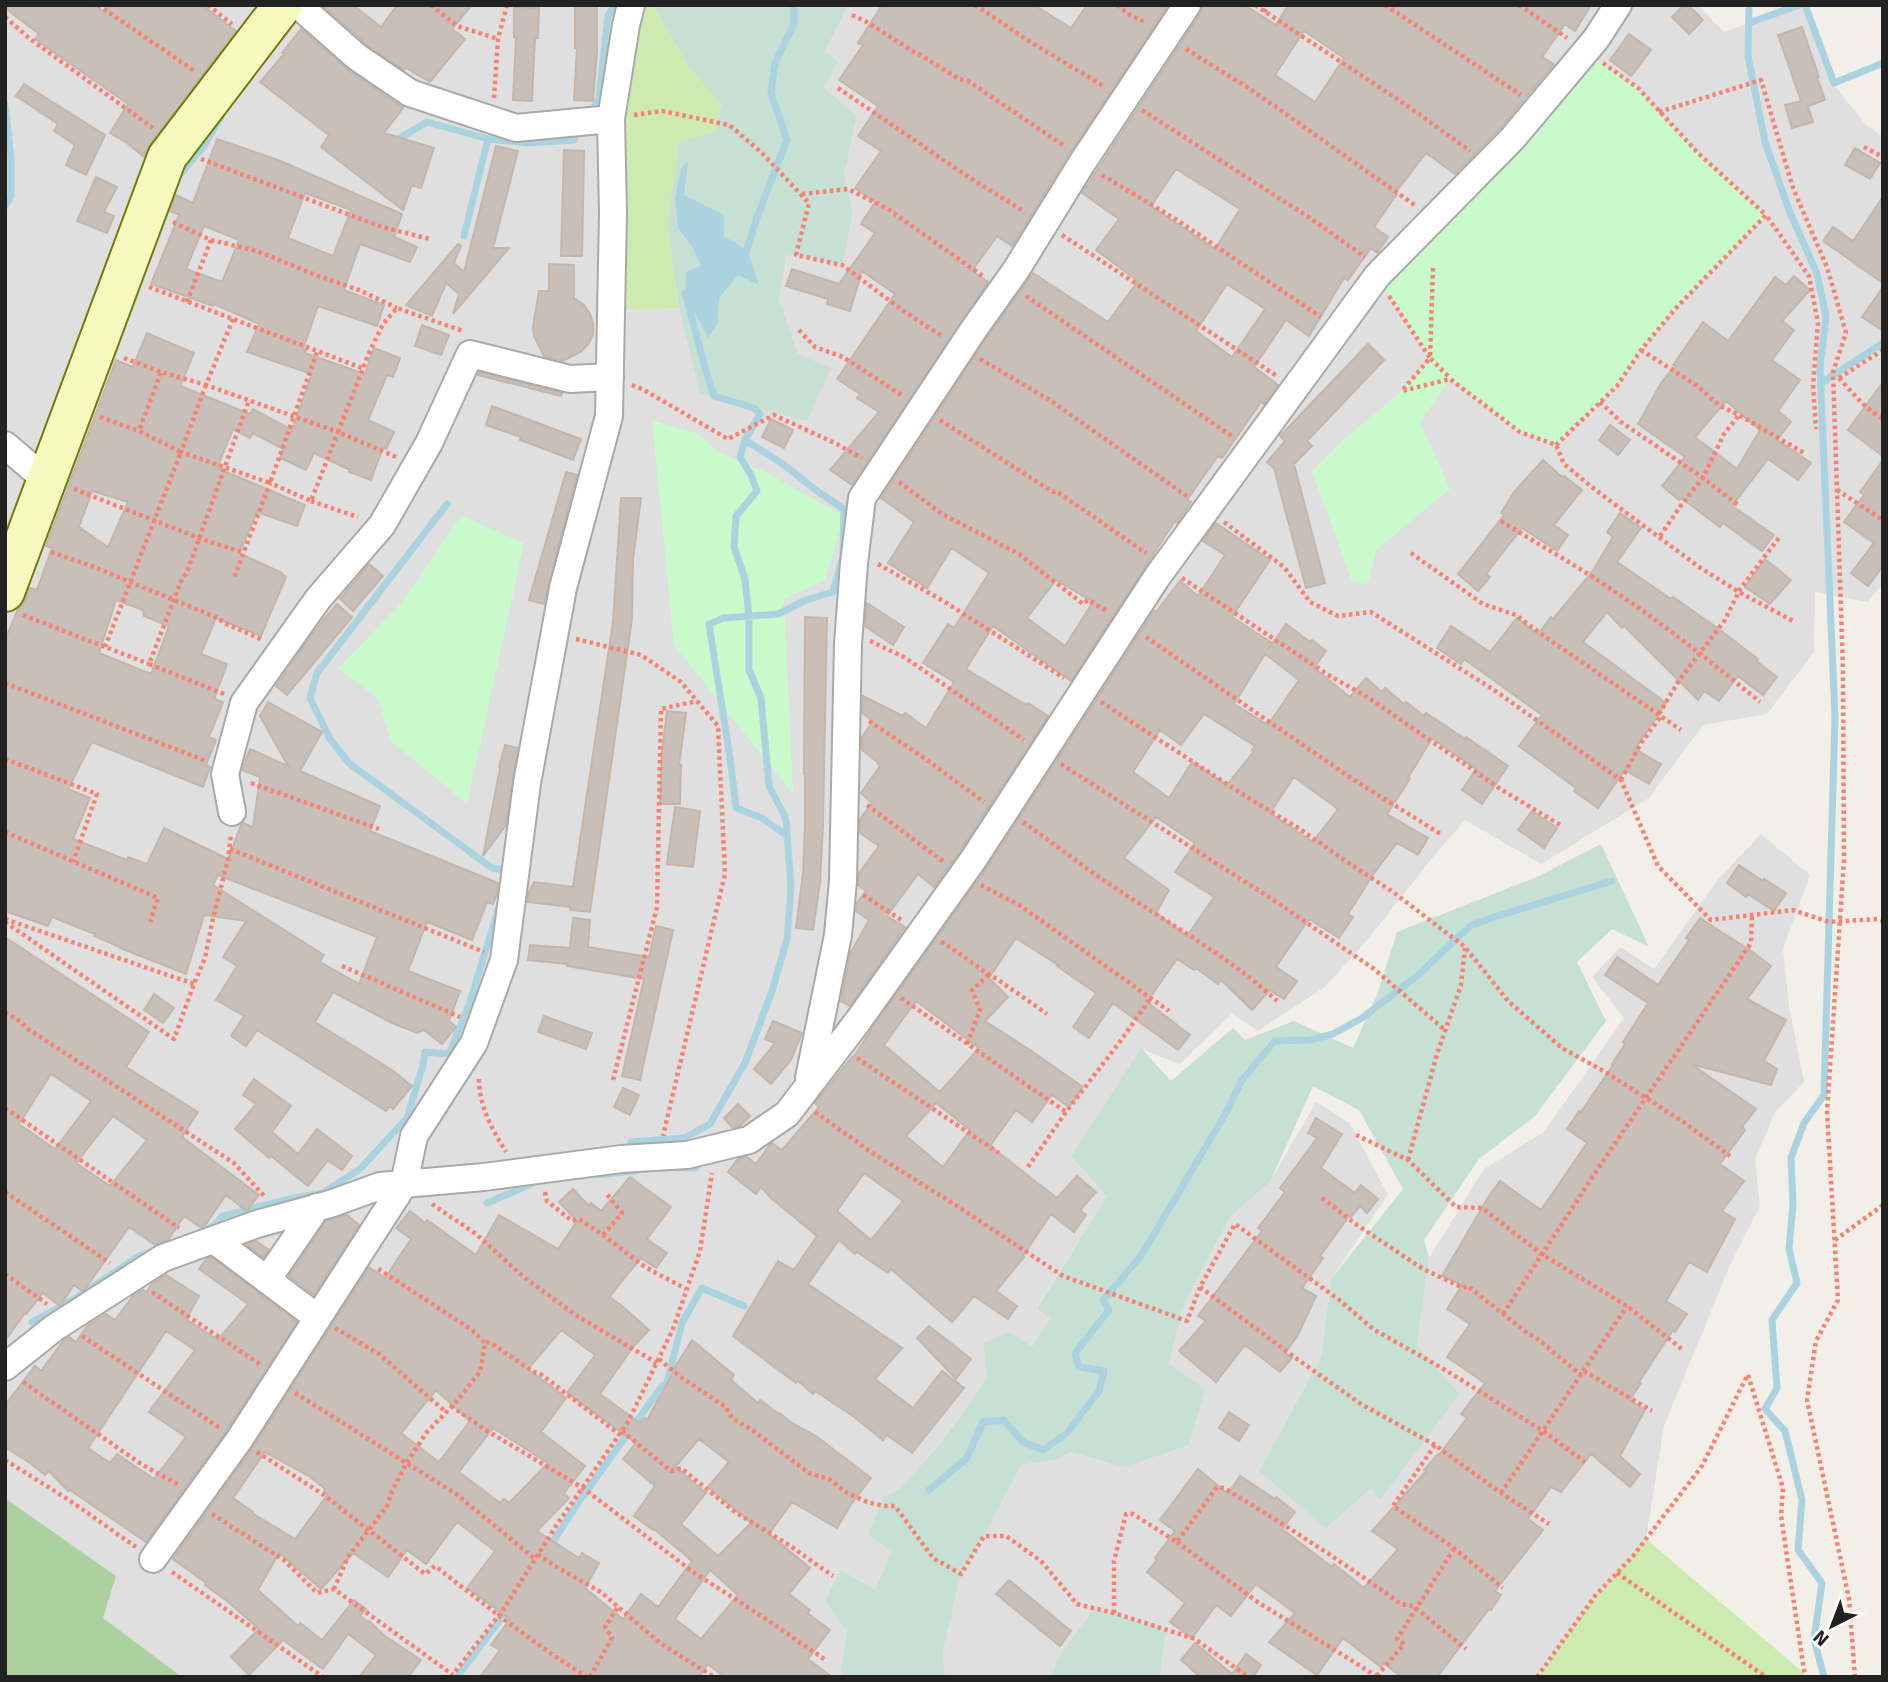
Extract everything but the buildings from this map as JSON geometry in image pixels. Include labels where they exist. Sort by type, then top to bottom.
[{"type":"street","points":[[11,603],[23,543],[167,157],[283,5]]},
{"type":"street","points":[[298,5],[357,57],[410,93],[516,128],[611,119]]},
{"type":"street","points":[[153,1559],[239,1440],[404,1184],[414,1136],[474,1043],[504,960],[527,783],[554,634],[563,588],[609,416],[613,213],[611,119],[631,5]]},
{"type":"street","points":[[803,1093],[838,935],[843,881],[849,631],[862,498],[1187,5]]},
{"type":"street","points":[[11,1372],[62,1323],[163,1258],[257,1224],[380,1186],[621,1159],[687,1155],[749,1140],[787,1114],[962,875],[1166,566],[1380,273],[1512,139],[1597,39],[1618,5]]},
{"type":"street","points":[[232,812],[226,771],[244,703],[318,599],[382,525],[429,443],[470,354],[570,379],[610,377]]},
{"type":"street","points":[[5,444],[47,478]]},
{"type":"street","points":[[267,1280],[317,1207]]},
{"type":"street","points":[[209,1242],[318,1318]]},
{"type":"path","points":[[98,5],[219,90]]},
{"type":"path","points":[[431,5],[457,26],[498,39]]},
{"type":"path","points":[[492,120],[498,39],[507,5]]},
{"type":"path","points":[[975,5],[1313,220],[1380,273],[1430,358],[1450,379],[1520,432],[1556,444],[1564,464],[1699,566],[1739,592],[1795,621]]},
{"type":"path","points":[[1116,5],[1253,91],[1434,219]]},
{"type":"path","points":[[1255,5],[1409,107],[1488,164]]},
{"type":"path","points":[[1264,12],[1268,5]]},
{"type":"path","points":[[1385,5],[1539,107]]},
{"type":"path","points":[[1519,5],[1638,89],[1698,153],[1766,215],[1809,276],[1818,323],[1813,385],[1816,429]]},
{"type":"path","points":[[852,15],[968,82],[1339,329]]},
{"type":"path","points":[[5,17],[30,39],[176,145],[201,159],[382,227],[430,239]]},
{"type":"path","points":[[1659,112],[1761,80],[1793,188],[1827,267],[1846,333],[1833,372],[1843,669],[1844,860],[1827,1112],[1838,1300],[1816,1340],[1807,1400],[1849,1599],[1855,1677]]},
{"type":"path","points":[[838,88],[967,176],[1295,388]]},
{"type":"path","points":[[611,119],[662,111],[729,125],[761,152],[809,203],[796,255],[842,265],[905,312],[1048,399],[1284,567],[1310,602],[1338,616],[1371,612],[1494,690],[1621,780],[1658,866],[1711,920],[1793,910],[1829,922],[1883,921]]},
{"type":"path","points":[[1864,147],[1883,157]]},
{"type":"path","points":[[801,194],[848,189],[888,209],[1251,449]]},
{"type":"path","points":[[147,209],[211,240],[257,251],[359,290],[397,308],[475,335],[470,354]]},
{"type":"path","points":[[1556,444],[1617,386],[1641,350],[1676,308],[1766,215]]},
{"type":"path","points":[[187,302],[211,240]]},
{"type":"path","points":[[1433,268],[1430,358],[1402,391],[1450,379]]},
{"type":"path","points":[[122,276],[362,368]]},
{"type":"path","points":[[311,501],[362,368],[383,324],[397,308]]},
{"type":"path","points":[[105,646],[233,319]]},
{"type":"path","points":[[799,330],[815,347],[843,357],[1053,492],[1056,491],[1269,636],[1369,698],[1502,790],[1562,825]]},
{"type":"path","points":[[96,346],[161,372],[207,383],[338,432],[416,466]]},
{"type":"path","points":[[1641,350],[1696,385],[1720,405],[1804,453]]},
{"type":"path","points":[[1833,382],[1883,350]]},
{"type":"path","points":[[234,578],[317,352]]},
{"type":"path","points":[[139,431],[161,372]]},
{"type":"path","points":[[610,377],[644,390],[728,439],[774,415],[837,444],[882,469],[942,514],[1018,554],[1083,604],[1088,600],[1127,624],[1340,771],[1442,835]]},
{"type":"path","points":[[1839,378],[1858,400],[1883,419]]},
{"type":"path","points":[[149,664],[187,572],[248,400]]},
{"type":"path","points":[[1600,402],[1621,422],[1738,505]]},
{"type":"path","points":[[73,408],[139,431],[181,452],[382,525]]},
{"type":"path","points":[[1660,536],[1703,478],[1724,433],[1739,415]]},
{"type":"path","points":[[47,478],[153,521],[244,553]]},
{"type":"path","points":[[1837,490],[1883,520]]},
{"type":"path","points":[[1501,521],[1602,583],[1700,653],[1760,702]]},
{"type":"path","points":[[1621,780],[1678,682],[1725,620],[1739,592],[1782,535]]},
{"type":"path","points":[[23,543],[89,565],[218,618],[283,649]]},
{"type":"path","points":[[1411,553],[1483,604],[1517,615],[1553,643],[1681,730]]},
{"type":"path","points":[[855,558],[872,560],[945,602],[1300,829],[1393,892],[1465,947],[1508,1001],[1562,1048],[1682,1121],[1730,1156]]},
{"type":"path","points":[[11,603],[105,646],[244,703]]},
{"type":"path","points":[[849,631],[904,657],[1043,753],[1294,915],[1374,969],[1445,1030]]},
{"type":"path","points":[[554,634],[641,655],[681,682],[718,726],[724,874],[657,1157]]},
{"type":"path","points":[[5,683],[379,829]]},
{"type":"path","points":[[613,1080],[657,907],[662,709],[697,701]]},
{"type":"path","points":[[846,710],[853,711],[1255,980],[1277,1001]]},
{"type":"path","points":[[5,759],[97,793],[73,862]]},
{"type":"path","points":[[844,800],[864,803],[962,875],[1019,905],[1169,1011]]},
{"type":"path","points":[[5,921],[174,1039],[205,958],[230,849],[232,812]]},
{"type":"path","points":[[5,832],[158,898],[150,922]]},
{"type":"path","points":[[230,849],[504,960]]},
{"type":"path","points":[[843,881],[921,933],[954,948],[1047,1014]]},
{"type":"path","points":[[1503,1314],[1751,943],[1752,915]]},
{"type":"path","points":[[5,921],[194,984]]},
{"type":"path","points":[[1408,1160],[1437,1054],[1461,985],[1465,947]]},
{"type":"path","points":[[342,965],[480,1026]]},
{"type":"path","points":[[967,1044],[980,1010],[972,990],[989,975]]},
{"type":"path","points":[[883,986],[1066,1112]]},
{"type":"path","points":[[1028,1167],[1150,999]]},
{"type":"path","points":[[5,1012],[234,1163],[283,1216]]},
{"type":"path","points":[[839,1045],[999,1153]]},
{"type":"path","points":[[479,1077],[479,1089],[489,1125],[530,1171],[547,1201],[572,1221],[579,1219],[645,1267],[686,1289]]},
{"type":"path","points":[[803,1093],[871,1152],[1063,1276],[1187,1321],[1200,1287],[1235,1224],[1338,1299],[1373,1329],[1543,1431],[1585,1462]]},
{"type":"path","points":[[5,1108],[209,1242]]},
{"type":"path","points":[[1356,1135],[1408,1160],[1456,1207],[1482,1208],[1543,1255],[1627,1306],[1683,1350]]},
{"type":"path","points":[[11,1372],[285,1561],[317,1593],[334,1590],[453,1676],[499,1616],[628,1422],[673,1329],[700,1251],[715,1148]]},
{"type":"path","points":[[404,1184],[476,1234],[525,1278],[577,1316],[658,1361],[726,1407],[732,1418],[809,1473],[829,1479],[847,1493],[867,1502],[895,1506],[933,1558],[961,1574],[984,1536],[1006,1536],[1041,1561],[1077,1604],[1195,1639],[1248,1677]]},
{"type":"path","points":[[5,1192],[278,1379],[456,1494],[537,1556],[601,1592],[660,1643],[714,1677]]},
{"type":"path","points":[[603,1235],[622,1213],[606,1193]]},
{"type":"path","points":[[1322,1198],[1423,1269],[1463,1288],[1468,1286],[1583,1373],[1652,1411]]},
{"type":"path","points":[[1835,1240],[1883,1205]]},
{"type":"path","points":[[358,1256],[472,1330],[484,1341],[531,1371],[542,1375],[671,1471],[681,1468],[735,1512],[833,1576]]},
{"type":"path","points":[[5,1275],[46,1303],[62,1323],[324,1495],[425,1574],[435,1566],[499,1616],[589,1677],[612,1638],[605,1627],[618,1607]]},
{"type":"path","points":[[1200,1287],[1361,1404],[1435,1445],[1549,1524]]},
{"type":"path","points":[[1501,1493],[1627,1306]]},
{"type":"path","points":[[318,1318],[379,1354],[446,1412]]},
{"type":"path","points":[[334,1590],[348,1557],[387,1506],[391,1491],[427,1432],[480,1372],[484,1341]]},
{"type":"path","points":[[1537,1677],[1595,1596],[1633,1556],[1702,1466],[1748,1374],[1783,1488],[1781,1516],[1805,1677]]},
{"type":"path","points":[[451,1406],[484,1429],[583,1488],[692,1572],[827,1661]]},
{"type":"path","points":[[1435,1445],[1393,1506],[1503,1588]]},
{"type":"path","points":[[1177,1542],[1217,1487],[1224,1488],[1339,1560],[1401,1604],[1417,1608],[1466,1649]]},
{"type":"path","points":[[1114,1613],[1114,1561],[1126,1514],[1133,1514],[1177,1542],[1259,1603],[1377,1676],[1404,1644],[1397,1639],[1454,1549]]},
{"type":"path","points":[[1617,1573],[1766,1677]]},
{"type":"shaded area","points":[[5,5],[631,5],[612,311],[679,308],[700,393],[754,408],[798,354],[779,299],[786,256],[796,255],[842,264],[853,215],[844,176],[857,116],[823,87],[825,51],[847,5],[1698,5],[1724,32],[1805,5],[1834,85],[1867,126],[1883,136],[1883,583],[1868,602],[1815,592],[1814,652],[1767,714],[1703,725],[1649,798],[1541,864],[1465,820],[1368,939],[1325,987],[1258,1031],[1232,1014],[1180,1064],[1141,1049],[1107,1196],[1037,1307],[1050,1319],[1032,1348],[983,1343],[987,1378],[944,1439],[900,1489],[891,1552],[875,1590],[847,1631],[840,1677],[182,1677],[103,1618],[116,1576],[5,1498],[5,206],[11,196],[11,157],[5,118]]},
{"type":"shaded area","points":[[1761,834],[1810,875],[1783,949],[1789,1006],[1804,1082],[1775,1112],[1755,1159],[1760,1206],[1730,1265],[1664,1426],[1646,1539],[1595,1596],[1537,1677],[1160,1677],[1166,1630],[1056,1662],[1051,1677],[945,1677],[943,1651],[961,1574],[1021,1465],[1058,1459],[1071,1452],[1125,1467],[1169,1364],[1183,1305],[1231,1216],[1270,1182],[1316,1102],[1349,1123],[1388,1194],[1331,1279],[1321,1357],[1259,1471],[1370,1489],[1381,1499],[1417,1345],[1429,1258],[1484,1169],[1544,1132],[1624,1018],[1592,977],[1620,947],[1654,969],[1718,879]]},
{"type":"green space","points":[[631,5],[653,5],[688,66],[721,103],[715,132],[667,225],[679,308],[612,311]]},
{"type":"green space","points":[[653,5],[847,7],[825,51],[838,62],[823,87],[857,116],[844,175],[853,215],[842,265],[796,255],[786,256],[779,299],[798,354],[831,368],[807,421],[700,394],[679,308],[667,225],[680,142],[715,132],[721,104],[688,66]]},
{"type":"green space","points":[[1586,51],[1638,88],[1698,153],[1766,215],[1676,308],[1641,350],[1617,386],[1556,445],[1520,432],[1450,379],[1420,422],[1450,489],[1376,550],[1368,584],[1352,581],[1312,471],[1344,439],[1402,391],[1430,358],[1377,276]]},
{"type":"green space","points":[[5,118],[11,157],[11,196],[5,206]]},
{"type":"green space","points":[[652,420],[698,434],[721,454],[765,472],[844,516],[825,580],[784,599],[793,794],[674,645]]},
{"type":"green space","points":[[461,516],[524,543],[467,804],[391,741],[378,698],[338,669],[403,601]]},
{"type":"green space","points":[[1601,844],[1649,947],[1612,929],[1577,962],[1606,1021],[1535,1116],[1479,1159],[1424,1240],[1429,1258],[1417,1345],[1459,1394],[1381,1499],[1370,1489],[1326,1528],[1259,1471],[1321,1357],[1331,1279],[1403,1189],[1359,1110],[1313,1086],[1270,1182],[1231,1216],[1183,1305],[1169,1364],[1205,1389],[1189,1445],[1124,1467],[1071,1452],[1058,1459],[1021,1465],[961,1574],[943,1651],[945,1677],[840,1677],[847,1631],[825,1601],[841,1570],[875,1590],[891,1552],[868,1534],[884,1497],[900,1489],[944,1439],[987,1378],[983,1343],[1010,1332],[1032,1347],[1050,1319],[1037,1308],[1107,1196],[1071,1156],[1141,1048],[1171,1081],[1233,1028],[1245,1040],[1294,1021],[1353,1048],[1377,995],[1397,932],[1537,877]]},
{"type":"green space","points":[[5,1498],[116,1576],[103,1618],[182,1677],[5,1677]]},
{"type":"green space","points":[[1646,1539],[1805,1674],[1805,1677],[1537,1677],[1595,1596]]},
{"type":"green space","points":[[1094,1608],[1166,1630],[1160,1677],[1051,1677],[1056,1662]]},
{"type":"water","points":[[688,162],[684,195],[724,215],[724,237],[744,250],[759,285],[738,275],[719,298],[718,323],[708,338],[685,293],[686,272],[701,266],[693,248],[678,228],[675,198],[681,168]]},
{"type":"waterway","points":[[591,113],[599,98],[608,16],[614,5]]},
{"type":"waterway","points":[[744,259],[787,140],[771,93],[775,63],[794,24],[794,5]]},
{"type":"waterway","points":[[1749,5],[1748,56],[1765,142],[1789,210],[1817,274],[1826,316],[1820,368],[1835,717],[1824,1095],[1804,1123],[1791,1158],[1793,1204],[1789,1249],[1797,1283],[1772,1320],[1777,1388],[1765,1409],[1785,1431],[1802,1500],[1798,1550],[1822,1583],[1814,1639],[1824,1677]]},
{"type":"waterway","points":[[1749,23],[1799,5]]},
{"type":"waterway","points":[[1805,5],[1834,83],[1883,63]]},
{"type":"waterway","points":[[5,105],[11,157],[11,196],[5,206]]},
{"type":"waterway","points":[[177,178],[204,146],[221,117]]},
{"type":"waterway","points":[[393,142],[427,122],[488,139],[464,236]]},
{"type":"waterway","points":[[488,139],[527,143],[574,140],[580,129]]},
{"type":"waterway","points":[[631,1142],[684,1138],[710,1124],[745,1063],[772,991],[787,939],[791,888],[786,819],[769,786],[761,698],[749,670],[749,617],[745,579],[734,547],[736,516],[757,491],[740,457],[745,440],[760,414],[754,408],[714,396],[685,293]]},
{"type":"waterway","points":[[1821,383],[1883,343]]},
{"type":"waterway","points":[[745,440],[844,509],[843,556],[833,592],[806,600],[778,614],[724,618],[709,624],[736,808],[762,818],[787,836]]},
{"type":"waterway","points":[[447,504],[317,673],[310,698],[330,739],[350,764],[492,868],[505,870],[506,875]]},
{"type":"waterway","points":[[929,1490],[967,1458],[983,1422],[1004,1420],[1023,1442],[1043,1450],[1067,1433],[1099,1391],[1104,1371],[1079,1367],[1075,1353],[1109,1310],[1103,1300],[1141,1256],[1227,1111],[1242,1080],[1275,1041],[1310,1040],[1333,1034],[1362,1018],[1417,976],[1470,926],[1612,881]]},
{"type":"waterway","points":[[204,1230],[212,1227],[223,1216],[323,1193],[360,1169],[407,1118],[425,1052],[449,1054],[469,1005],[499,907]]},
{"type":"waterway","points":[[678,1168],[695,1168],[705,1159]]},
{"type":"waterway","points":[[595,1175],[635,1171]]},
{"type":"waterway","points":[[487,1203],[538,1181]]},
{"type":"waterway","points":[[32,1322],[73,1300],[139,1256],[151,1252]]},
{"type":"waterway","points":[[549,1548],[578,1503],[662,1386],[667,1383],[682,1323],[702,1288],[744,1306]]},
{"type":"waterway","points":[[457,1677],[509,1608]]}]
